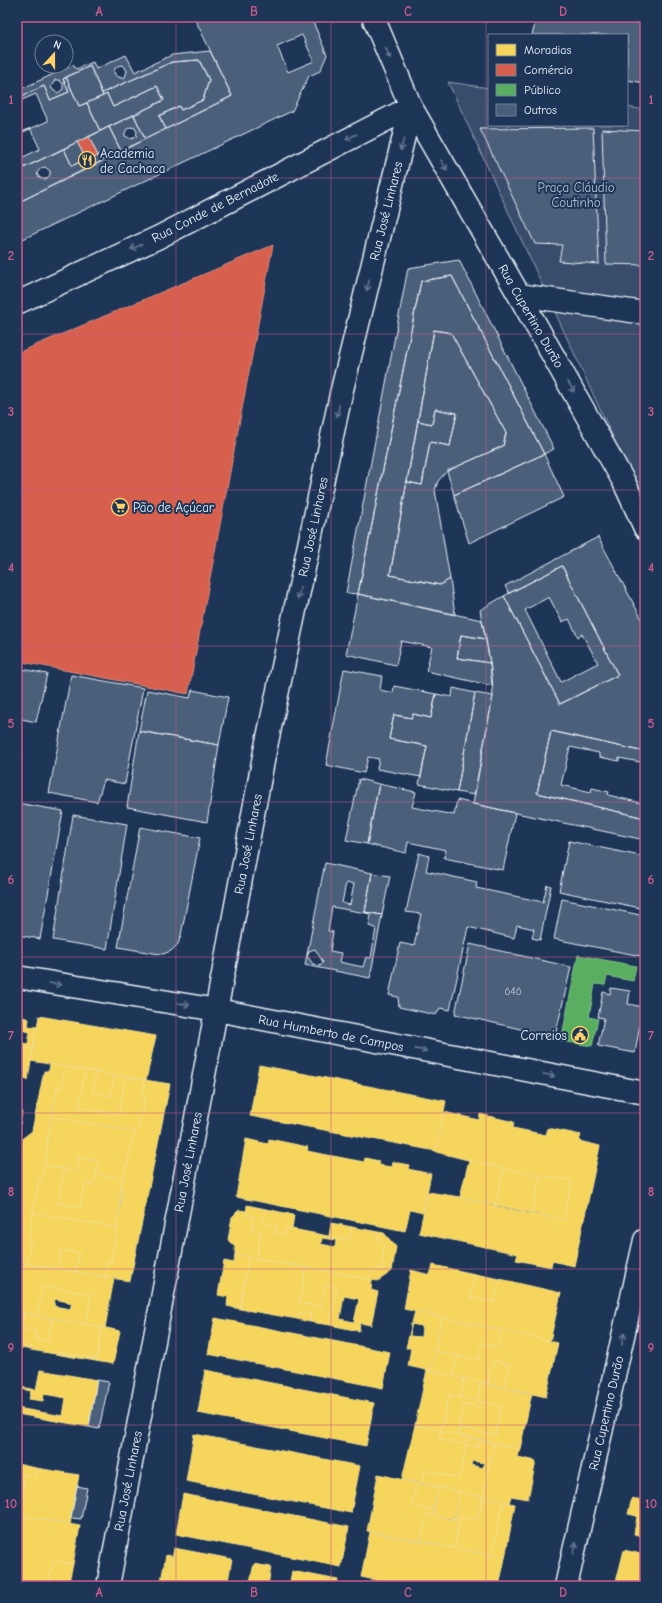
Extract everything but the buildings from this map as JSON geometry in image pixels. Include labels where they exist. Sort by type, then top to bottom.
[{"type":"street","name":"Rua Cupertino Durão","points":[[373,17],[411,107],[624,482],[645,528]]},
{"type":"street","name":"Rua Conde de Bernadote","points":[[17,303],[159,237],[411,107]]},
{"type":"street","name":"Rua José Linhares","points":[[108,1586],[264,756],[341,394],[411,107]]},
{"type":"street","points":[[519,295],[645,313]]},
{"type":"street","name":"Rua Humberto de Campos","points":[[17,977],[217,1010],[645,1093]]},
{"type":"street","name":"Rua Cupertino Durão","points":[[566,1586],[645,1240]]},
{"type":"green space","name":"Praça Cláudio Coutinho","points":[[448,82],[488,88],[488,126],[628,126],[628,107],[645,110],[645,506]]},
{"type":"place","name":"Academia de Cachaca","points":[[87,160]]},
{"type":"place","name":"Pão de Açúcar","points":[[120,507]]},
{"type":"place","name":"Correios","points":[[580,1035]]}]
